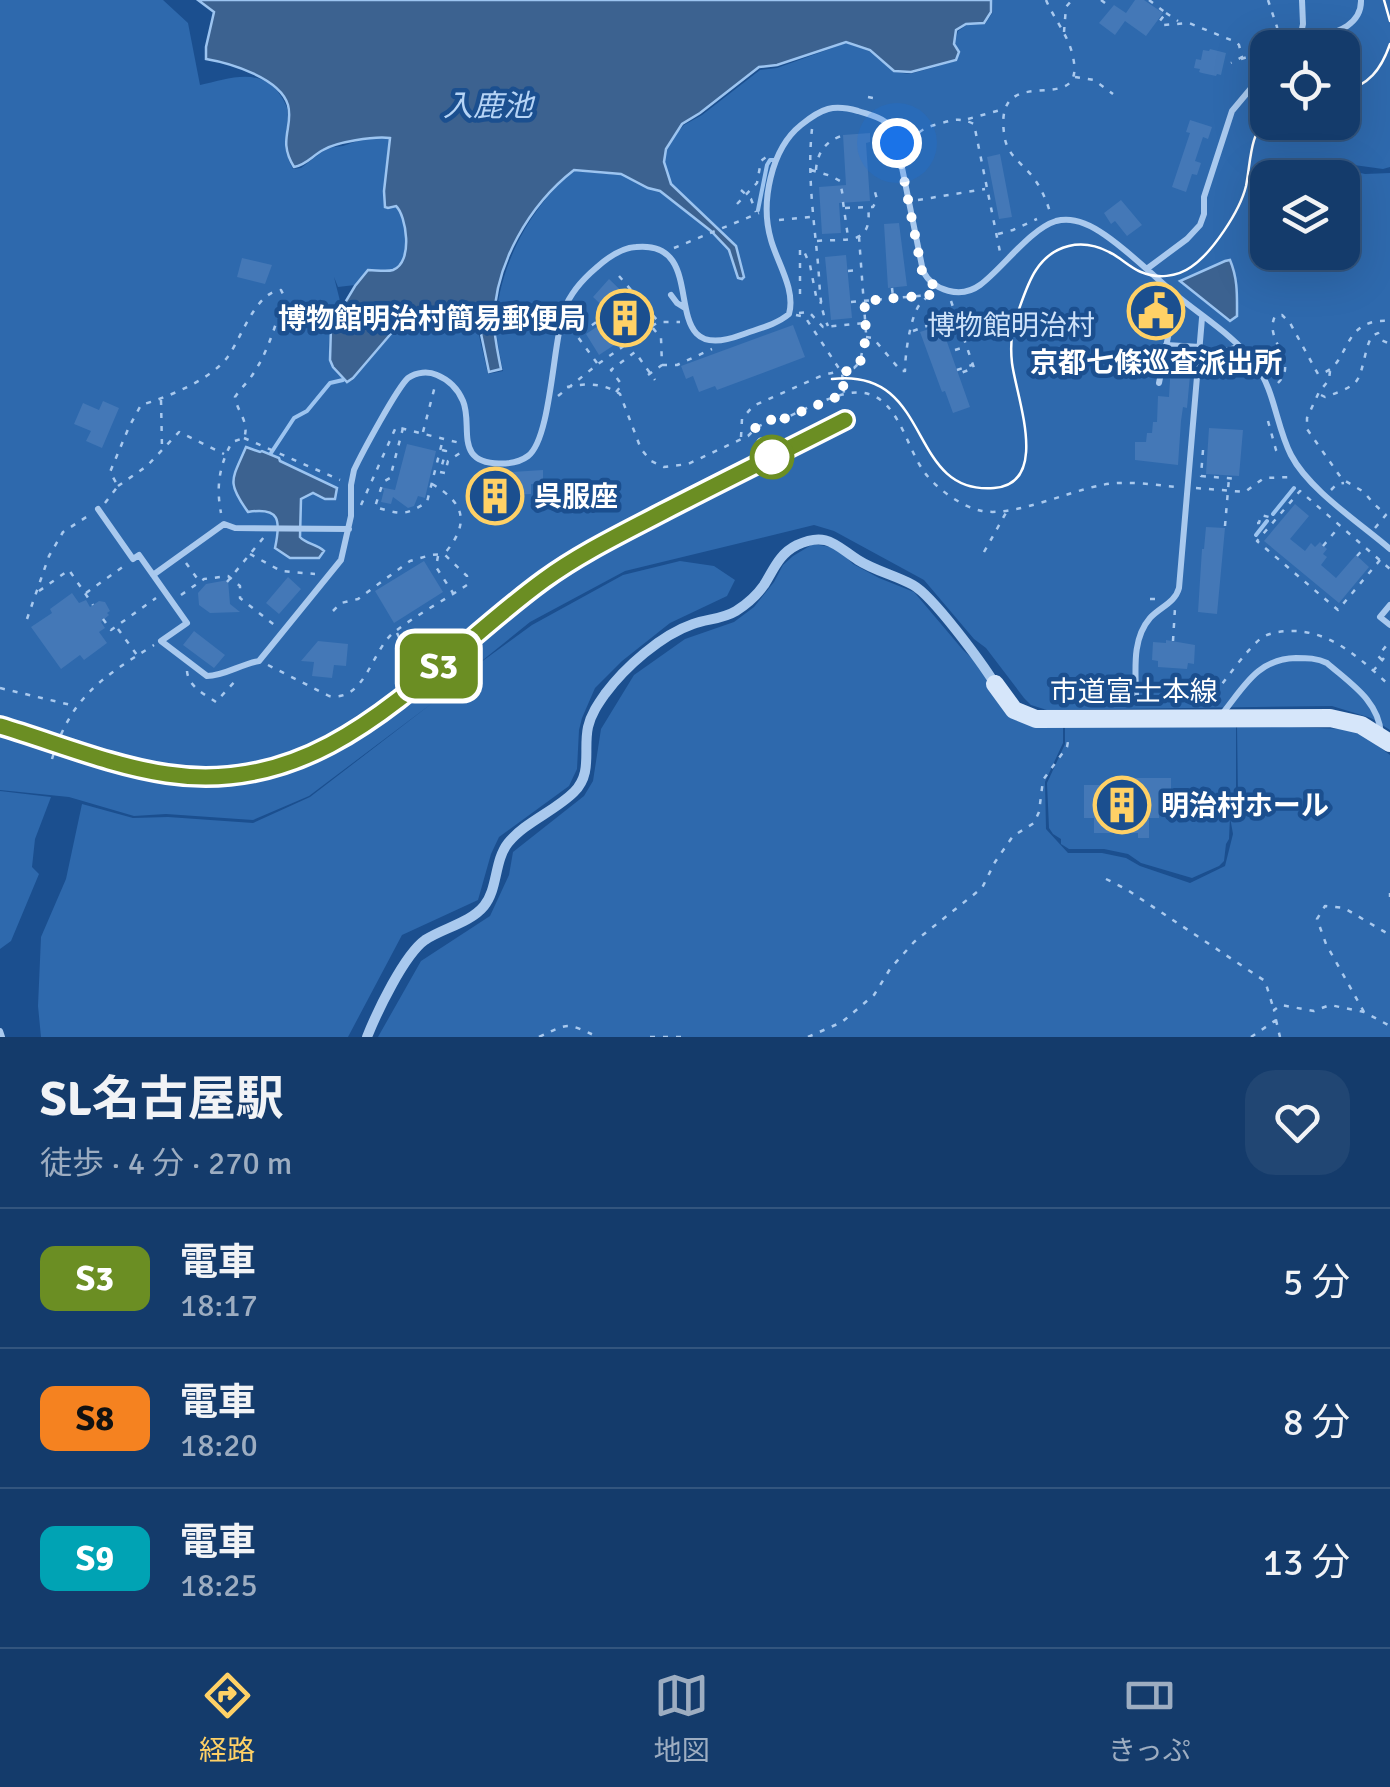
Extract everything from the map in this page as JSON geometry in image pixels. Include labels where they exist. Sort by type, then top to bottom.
[{"type":"street","name":"市道富士本線","points":[[367,1037],[410,954],[429,938],[483,908],[509,842],[580,784],[587,762],[588,725],[609,688],[675,631],[727,616],[747,603],[764,585],[777,561],[811,540],[843,547],[856,559],[914,586],[1021,714],[1036,719],[1338,719],[1361,725],[1386,739]]},
{"type":"lane","points":[[1301,30],[1302,0]]},
{"type":"lane","points":[[1337,30],[1352,24],[1360,15],[1361,0]]},
{"type":"lane","points":[[1148,268],[1200,225],[1204,197],[1232,111],[1250,90]]},
{"type":"lane","points":[[98,509],[133,559],[139,555],[187,623],[161,641],[202,674],[212,676],[259,661],[332,575],[344,554],[356,465],[408,379],[419,373],[432,373],[459,393],[466,411],[468,445],[479,460],[517,461],[535,449],[545,419],[567,304],[590,274],[620,251],[647,247],[671,259],[680,275],[692,329],[710,342],[726,341],[790,314],[792,301],[768,227],[768,197],[778,155],[792,134],[814,116],[841,106],[888,122],[897,143],[922,271],[928,281],[948,292],[977,288],[1018,247],[1053,222],[1091,225],[1148,268],[1251,359],[1264,377],[1282,434],[1304,476],[1390,549]]},
{"type":"lane","points":[[672,295],[686,309]]},
{"type":"lane","points":[[1159,383],[1176,296]]},
{"type":"lane","points":[[1136,699],[1140,636],[1151,617],[1176,597],[1180,583],[1202,317]]},
{"type":"lane","points":[[1166,346],[1200,347]]},
{"type":"lane","points":[[1198,364],[1238,346]]},
{"type":"lane","points":[[153,575],[224,524],[235,528],[349,529]]},
{"type":"lane","points":[[1390,605],[1380,617],[1390,625]]},
{"type":"lane","points":[[1218,718],[1265,665],[1277,660],[1316,659],[1328,663],[1370,700],[1386,739]]},
{"type":"path","points":[[1046,0],[1072,53],[1073,77],[1059,90],[1027,90],[1010,99],[1003,131],[1013,158],[1042,190],[1053,222]]},
{"type":"path","points":[[1064,32],[1066,7],[1072,0]]},
{"type":"path","points":[[1101,0],[1107,0]]},
{"type":"path","points":[[1149,0],[1180,22]]},
{"type":"path","points":[[1268,0],[1277,30]]},
{"type":"path","points":[[1166,12],[1159,22],[1163,25],[1190,23],[1236,42],[1242,52],[1240,60]]},
{"type":"path","points":[[1231,63],[1250,56]]},
{"type":"path","points":[[1073,77],[1100,82],[1113,94]]},
{"type":"path","points":[[965,120],[1005,109]]},
{"type":"path","points":[[814,116],[814,217],[828,326]]},
{"type":"path","points":[[910,160],[913,141],[925,127],[962,118],[974,124],[1000,251],[998,268]]},
{"type":"path","points":[[813,170],[822,149],[841,136]]},
{"type":"path","points":[[737,204],[757,183],[763,158],[778,155]]},
{"type":"path","points":[[813,170],[840,181],[848,238]]},
{"type":"path","points":[[908,196],[918,200],[987,188]]},
{"type":"path","points":[[672,249],[757,214],[754,204],[741,190]]},
{"type":"path","points":[[844,202],[872,207],[876,204],[875,192]]},
{"type":"path","points":[[816,242],[858,238],[868,229],[868,206]]},
{"type":"path","points":[[773,220],[814,217]]},
{"type":"path","points":[[996,234],[1040,218]]},
{"type":"path","points":[[741,439],[742,420],[753,406],[857,366],[865,350],[866,323],[858,238]]},
{"type":"path","points":[[792,301],[800,295],[803,249],[817,301],[823,305]]},
{"type":"path","points":[[848,271],[862,270]]},
{"type":"path","points":[[619,276],[658,322]]},
{"type":"path","points":[[892,288],[893,298]]},
{"type":"path","points":[[864,338],[873,338],[902,372],[916,310],[938,288]]},
{"type":"path","points":[[118,486],[110,472],[142,405],[192,384],[226,360],[262,300],[272,291],[280,290],[284,296],[258,367],[236,393],[236,404],[245,420],[244,438]]},
{"type":"path","points":[[948,292],[973,364],[958,372]]},
{"type":"path","points":[[851,302],[930,295]]},
{"type":"path","points":[[844,394],[842,373],[804,315],[810,312],[823,327],[866,323]]},
{"type":"path","points":[[598,364],[577,336],[606,315]]},
{"type":"path","points":[[1274,385],[1283,378],[1286,368],[1272,331],[1271,322],[1277,315],[1290,323],[1318,374],[1330,370],[1362,326],[1371,321],[1389,323]]},
{"type":"path","points":[[912,331],[956,316]]},
{"type":"path","points":[[557,397],[651,326],[676,322]]},
{"type":"path","points":[[651,326],[662,338],[662,365]]},
{"type":"path","points":[[944,333],[960,327]]},
{"type":"path","points":[[1319,392],[1325,398],[1354,384],[1372,336],[1378,334],[1390,344]]},
{"type":"path","points":[[649,374],[662,365],[677,365],[698,357],[726,341]]},
{"type":"path","points":[[955,350],[967,346]]},
{"type":"path","points":[[616,392],[622,385],[610,370],[635,352],[655,380]]},
{"type":"path","points":[[1330,370],[1306,420],[1307,429],[1345,482],[1364,492],[1386,514]]},
{"type":"path","points":[[423,434],[436,384]]},
{"type":"path","points":[[567,387],[598,385],[616,392],[647,458],[672,468],[741,439],[757,426],[780,416],[781,420],[844,394],[869,394],[889,407],[921,468],[943,491],[980,510],[1008,510],[1104,484],[1248,492],[1266,478],[1304,476]]},
{"type":"path","points":[[161,399],[162,448]]},
{"type":"path","points":[[349,529],[396,427],[458,443]]},
{"type":"path","points":[[402,428],[390,478],[383,482],[375,507],[401,514],[411,513],[427,502],[443,439]]},
{"type":"path","points":[[26,620],[49,556],[64,532],[148,466],[179,432],[223,453]]},
{"type":"path","points":[[224,524],[218,492],[223,453],[232,442],[244,438],[351,485]]},
{"type":"path","points":[[440,450],[446,451],[440,472],[445,473],[455,454]]},
{"type":"path","points":[[1202,450],[1200,476],[1239,479]]},
{"type":"path","points":[[1225,526],[1229,478]]},
{"type":"path","points":[[1327,496],[1337,483],[1345,482]]},
{"type":"path","points":[[329,615],[341,603],[358,599],[410,562],[441,554],[452,545],[460,525],[459,506],[450,494],[432,484]]},
{"type":"path","points":[[1380,560],[1338,610],[1257,541],[1300,491],[1390,568]]},
{"type":"path","points":[[984,552],[1008,510]]},
{"type":"path","points":[[1373,530],[1390,510]]},
{"type":"path","points":[[1257,522],[1260,516],[1276,519]]},
{"type":"path","points":[[1324,546],[1340,526]]},
{"type":"path","points":[[228,580],[260,543]]},
{"type":"path","points":[[1357,556],[1365,547]]},
{"type":"path","points":[[250,554],[280,571],[332,575]]},
{"type":"path","points":[[441,554],[436,567],[454,594]]},
{"type":"path","points":[[190,665],[186,673],[189,680],[200,693],[216,702],[230,684],[259,661],[330,696],[344,697],[353,691],[389,637],[467,585],[468,578],[441,554]]},
{"type":"path","points":[[180,556],[200,582]]},
{"type":"path","points":[[85,594],[133,559]]},
{"type":"path","points":[[37,592],[68,570],[93,605]]},
{"type":"path","points":[[181,595],[204,579],[228,576],[228,580],[240,586],[240,598],[273,624]]},
{"type":"path","points":[[104,620],[111,630],[165,592]]},
{"type":"path","points":[[1173,641],[1176,597]]},
{"type":"path","points":[[1150,599],[1156,599]]},
{"type":"path","points":[[116,626],[138,656]]},
{"type":"path","points":[[396,631],[411,677],[445,652]]},
{"type":"path","points":[[52,759],[60,733],[76,706],[102,680],[161,641]]},
{"type":"path","points":[[1373,671],[1383,659],[1378,656],[1388,648]]},
{"type":"path","points":[[0,688],[76,706]]},
{"type":"path","points":[[808,1037],[842,1022],[874,995],[914,942],[982,888],[1012,836],[1034,823],[1040,812],[1043,780],[1067,747],[1068,719]]},
{"type":"path","points":[[1106,879],[1266,981],[1280,1037]]},
{"type":"path","points":[[1364,1012],[1326,944],[1318,919],[1325,906],[1344,908],[1390,935]]},
{"type":"path","points":[[1274,1010],[1281,1005],[1314,1011],[1330,1005],[1364,1012],[1390,1026]]},
{"type":"path","points":[[1251,1037],[1276,1020]]},
{"type":"path","points":[[539,1037],[563,1025],[576,1025],[598,1037]]},
{"type":"path","points":[[650,1037],[682,1037]]},
{"type":"green space","name":"博物館明治村","points":[[0,0],[163,0],[188,23],[200,85],[249,77],[267,82],[277,90],[287,108],[285,143],[293,169],[301,168],[327,148],[366,138],[389,138],[385,206],[400,207],[405,220],[404,254],[394,269],[368,269],[355,285],[338,287],[334,277],[341,305],[330,332],[329,352],[341,380],[347,383],[407,316],[417,314],[443,317],[478,331],[488,374],[503,371],[496,323],[503,280],[520,239],[544,201],[574,171],[621,175],[648,166],[684,125],[760,70],[777,68],[846,43],[869,51],[894,72],[910,74],[956,61],[960,52],[955,43],[958,31],[967,25],[985,24],[993,12],[992,0],[1390,0],[1390,167],[1360,166],[1360,160],[1250,160],[1250,270],[1360,270],[1360,173],[1390,173],[1390,730],[1371,718],[1332,706],[1047,710],[1031,705],[924,580],[834,531],[814,525],[625,571],[530,622],[473,668],[532,625],[623,575],[680,561],[714,566],[735,580],[727,596],[670,623],[595,688],[582,718],[577,769],[569,786],[499,837],[478,900],[402,935],[348,1037],[41,1037],[41,937],[66,879],[82,804],[133,818],[253,823],[310,797],[435,701],[309,796],[253,820],[166,814],[134,816],[69,797],[0,790]]},
{"type":"green space","points":[[813,544],[840,551],[853,564],[914,592],[977,663],[1016,720],[1032,725],[1063,725],[1063,743],[1045,782],[1046,829],[1068,853],[1126,858],[1190,883],[1225,866],[1233,834],[1230,817],[1238,796],[1237,725],[1345,729],[1363,735],[1390,755],[1390,1037],[378,1037],[421,961],[490,916],[509,875],[513,852],[584,796],[593,781],[601,729],[634,675],[685,639],[734,622],[754,607],[783,565]]},
{"type":"green space","points":[[1236,723],[1236,797],[1224,861],[1192,878],[1141,863],[1128,854],[1069,849],[1049,828],[1047,783],[1065,744],[1065,725]]},
{"type":"green space","points":[[0,791],[51,797],[35,839],[32,867],[39,874],[11,941],[0,949]]},
{"type":"water","name":"入鹿池","points":[[198,0],[991,0],[991,12],[984,23],[966,24],[956,30],[956,60],[911,72],[894,71],[870,50],[846,42],[777,65],[759,67],[682,124],[666,149],[664,162],[671,184],[736,246],[742,279],[738,278],[729,250],[660,191],[621,174],[574,170],[529,218],[508,257],[494,321],[501,369],[489,372],[480,329],[443,316],[416,314],[406,316],[347,382],[330,360],[331,326],[368,270],[393,270],[400,265],[406,249],[400,211],[396,206],[385,207],[390,138],[337,144],[294,167],[287,149],[289,113],[283,95],[253,73],[206,59],[214,12]]},
{"type":"water","points":[[1230,260],[1236,281],[1237,316],[1230,321],[1180,281]]},
{"type":"water","points":[[246,447],[279,458],[337,488],[335,499],[313,493],[301,499],[300,537],[324,551],[319,558],[290,558],[275,548],[276,518],[267,512],[248,512],[241,502],[233,480]]},
{"type":"building","points":[[1135,0],[1144,0],[1163,13],[1146,36],[1125,21],[1115,35],[1099,23],[1114,5],[1126,13]]},
{"type":"building","points":[[1203,50],[1226,53],[1221,75],[1194,68]]},
{"type":"building","points":[[1190,120],[1212,127],[1208,139],[1203,137],[1195,161],[1201,163],[1186,192],[1172,187],[1190,133],[1186,132]]},
{"type":"building","points":[[870,133],[870,142],[866,143],[870,201],[839,203],[841,233],[822,234],[819,187],[846,185],[843,135]]},
{"type":"building","points":[[1000,154],[1012,217],[999,219],[987,157]]},
{"type":"building","points":[[1121,200],[1142,225],[1127,236],[1104,213]]},
{"type":"building","points":[[899,223],[907,286],[888,288],[884,224]]},
{"type":"building","points":[[846,255],[852,318],[831,320],[825,257]]},
{"type":"building","points":[[242,258],[272,265],[265,284],[237,277]]},
{"type":"building","name":"博物館明治村簡易郵便局","points":[[609,279],[638,307],[639,319],[637,330],[599,355],[586,334],[613,316],[593,297]]},
{"type":"building","points":[[793,325],[805,357],[717,390],[715,386],[699,392],[693,376],[686,379],[681,366]]},
{"type":"building","points":[[941,325],[970,407],[953,413],[920,332]]},
{"type":"building","points":[[1171,362],[1191,364],[1178,465],[1135,460],[1135,442],[1146,442],[1153,422],[1157,422],[1158,396],[1169,397]]},
{"type":"building","points":[[103,401],[119,408],[102,448],[86,441],[91,431],[74,424],[83,403],[99,410]]},
{"type":"building","points":[[1209,428],[1243,430],[1239,476],[1206,474]]},
{"type":"building","points":[[407,444],[436,451],[425,498],[418,496],[414,506],[408,508],[393,497],[391,504],[381,502],[384,490],[380,487],[395,490]]},
{"type":"building","points":[[543,470],[543,484],[531,484],[531,494],[508,495],[509,518],[483,519],[482,498],[470,499],[470,481],[482,481],[482,474]]},
{"type":"building","points":[[1295,504],[1309,516],[1290,539],[1305,551],[1311,543],[1315,547],[1320,542],[1327,549],[1321,565],[1336,578],[1356,555],[1369,567],[1339,603],[1264,541]]},
{"type":"building","points":[[1206,527],[1225,528],[1217,614],[1198,612]]},
{"type":"building","points":[[424,561],[443,592],[394,623],[375,591]]},
{"type":"building","points":[[288,577],[301,589],[279,614],[266,603]]},
{"type":"building","points":[[228,580],[230,604],[240,612],[210,613],[199,605],[198,593],[206,584]]},
{"type":"building","points":[[72,593],[79,603],[86,600],[90,607],[105,602],[110,611],[101,622],[105,628],[99,632],[107,643],[84,660],[80,655],[61,669],[31,627]]},
{"type":"building","points":[[194,631],[225,655],[214,668],[183,645]]},
{"type":"building","points":[[318,641],[348,644],[346,666],[334,665],[332,678],[312,676],[314,662],[301,661]]},
{"type":"building","points":[[1153,642],[1195,645],[1194,664],[1188,663],[1187,669],[1158,667],[1158,661],[1152,660]]},
{"type":"building","name":"明治村ホール","points":[[1125,778],[1171,778],[1171,792],[1159,792],[1159,818],[1149,818],[1149,838],[1138,838],[1138,833],[1094,833],[1094,818],[1084,818],[1084,785],[1125,785]]},
{"type":"waterway","points":[[758,210],[767,165],[774,160]]},
{"type":"waterway","points":[[271,453],[294,418],[307,411],[330,383],[343,380]]},
{"type":"waterway","points":[[1273,514],[1294,488]]},
{"type":"waterway","points":[[1256,535],[1267,521]]},
{"type":"tram line","points":[[1384,0],[1390,21]]},
{"type":"tram line","points":[[1360,85],[1373,75],[1390,44]]},
{"type":"tram line","points":[[832,379],[865,381],[888,392],[905,410],[946,472],[966,485],[994,488],[1011,483],[1021,471],[1026,455],[1012,363],[1012,337],[1036,270],[1059,249],[1079,245],[1099,248],[1154,276],[1173,275],[1191,267],[1216,242],[1238,207],[1254,140]]},
{"type":"railway","points":[[0,726],[167,774],[225,776],[278,766],[327,746],[373,718],[544,580],[577,558],[845,419]]},
{"type":"train","name":"S3","points":[[0,726],[142,769],[188,776],[244,774],[312,755],[396,702],[546,578],[610,539],[845,420]]},
{"type":"place","name":"京都七條巡査派出所","points":[[1156,311]]},
{"type":"place","name":"博物館明治村簡易郵便局","points":[[625,318]]},
{"type":"place","name":"呉服座","points":[[495,496]]},
{"type":"place","name":"明治村ホール","points":[[1122,805]]},
{"type":"route","points":[[772,457],[753,431],[757,426],[844,394],[842,373],[854,368],[861,358],[866,334],[864,301],[930,295],[938,288],[922,271],[897,143]]}]
